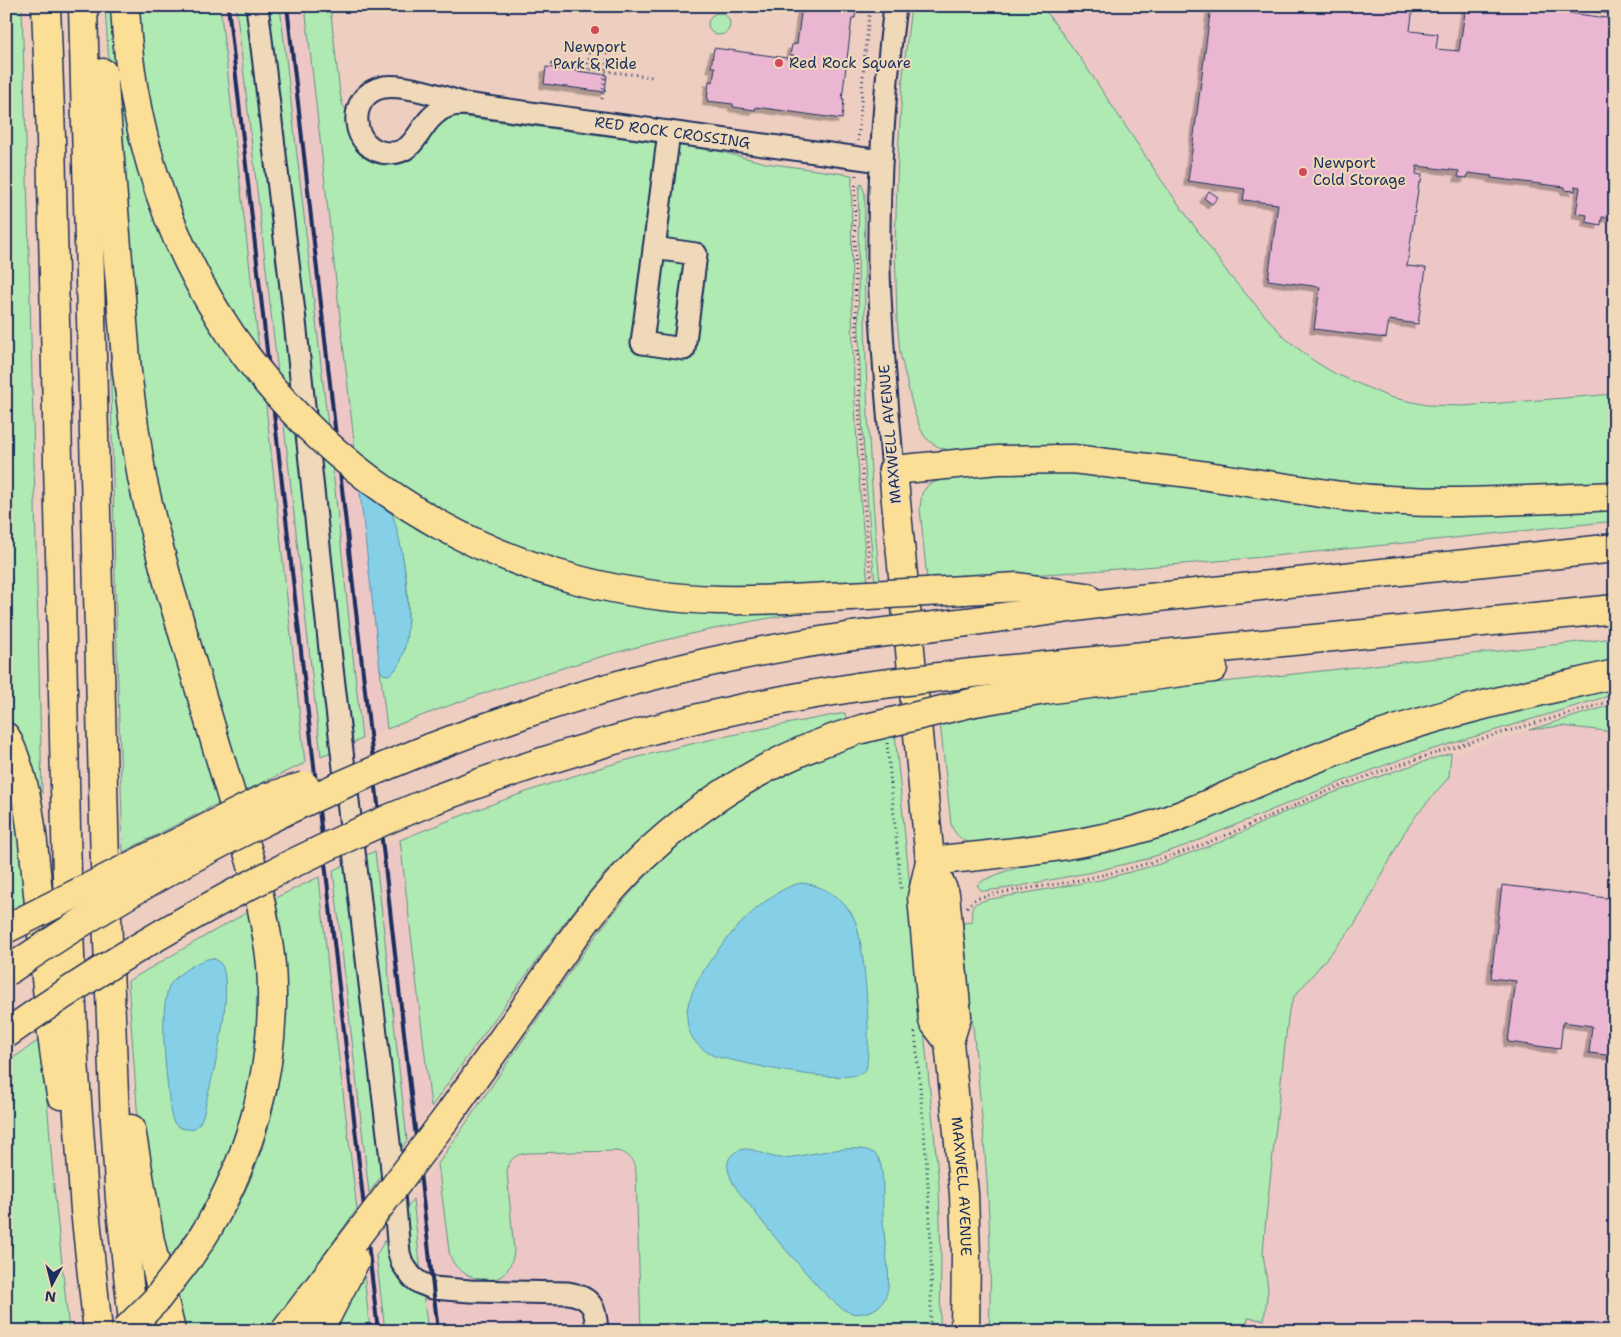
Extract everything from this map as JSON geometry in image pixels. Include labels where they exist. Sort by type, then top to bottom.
[{"type":"main road","points":[[46,6],[73,1042],[80,1154],[98,1331]]},
{"type":"main road","points":[[83,6],[105,864],[115,1121],[120,1200],[134,1331]]},
{"type":"main road","points":[[96,6],[128,372],[142,478],[169,586],[254,872],[264,917],[270,965],[271,1004],[269,1044],[257,1111],[245,1151],[231,1184],[215,1217],[190,1256],[156,1300],[125,1331]]},
{"type":"main road","points":[[125,6],[130,69],[138,118],[152,172],[190,267],[217,314],[250,361],[282,400],[328,446],[368,479],[404,504],[440,525],[498,553],[531,566],[629,591],[719,600],[860,590],[964,590],[1018,587],[1121,601]]},
{"type":"main road","points":[[893,470],[998,460],[1056,458],[1120,464],[1374,500],[1468,502],[1615,496]]},
{"type":"main road","name":"MAXWELL AVENUE","points":[[893,470],[930,861],[945,894],[957,1016],[949,1042],[962,1170],[965,1221],[965,1331]]},
{"type":"main road","points":[[6,972],[98,912],[193,856],[326,791],[430,748],[513,717],[640,680],[745,655],[853,636],[1121,601],[1615,548]]},
{"type":"main road","points":[[6,1034],[121,957],[217,902],[333,844],[436,799],[549,760],[628,736],[737,709],[858,687],[972,673],[1615,609]]},
{"type":"main road","points":[[285,1331],[445,1120],[574,936],[618,883],[656,845],[704,807],[751,777],[810,748],[862,730],[975,702],[1045,690],[1248,663],[1490,622]]},
{"type":"main road","points":[[930,861],[1056,848],[1134,831],[1187,813],[1309,761],[1398,729],[1460,711],[1615,674]]},
{"type":"main road","points":[[6,737],[18,766],[27,802],[36,870],[54,1055],[92,1283]]},
{"type":"main road","points":[[6,929],[268,797],[430,748]]},
{"type":"main road","points":[[111,996],[141,1190],[159,1284],[171,1331]]},
{"type":"main road","points":[[319,1331],[355,1262],[445,1120]]},
{"type":"street","points":[[257,6],[296,331],[332,668],[375,1039],[389,1144],[399,1253],[402,1263],[412,1277],[420,1284],[432,1288],[568,1294],[583,1297],[589,1301],[594,1311],[597,1331]]},
{"type":"street","name":"MAXWELL AVENUE","points":[[893,470],[880,296],[879,223],[886,82],[895,6]]},
{"type":"street","name":"RED ROCK CROSSING","points":[[465,104],[453,105],[434,114],[412,144],[404,150],[393,153],[372,148],[363,139],[357,126],[357,113],[360,105],[371,93],[383,87],[391,87],[425,92],[465,104],[881,161]]},
{"type":"street","points":[[654,248],[696,254],[684,349],[642,343],[654,248],[669,132]]},
{"type":"path","points":[[858,134],[870,6]]},
{"type":"path","points":[[588,69],[590,47]]},
{"type":"path","points":[[602,99],[608,50]]},
{"type":"path","points":[[551,64],[653,78]]},
{"type":"path","points":[[856,182],[855,264],[859,417],[864,505],[860,590]]},
{"type":"path","points":[[966,912],[971,902],[981,896],[1070,882],[1164,859],[1200,846],[1314,796],[1414,760],[1615,700]]},
{"type":"path","points":[[887,742],[901,889]]},
{"type":"path","points":[[914,1026],[931,1216],[930,1331]]},
{"type":"shaded area","points":[[220,6],[236,6],[278,374],[259,349]]},
{"type":"shaded area","points":[[280,6],[305,6],[355,450],[328,426]]},
{"type":"shaded area","points":[[911,6],[1615,6],[1615,448],[917,422],[900,353],[895,243],[900,114]]},
{"type":"shaded area","points":[[265,397],[283,416],[321,756],[305,763]]},
{"type":"shaded area","points":[[332,462],[359,484],[387,729],[362,739]]},
{"type":"shaded area","points":[[1615,704],[1615,1331],[989,1331],[990,1274],[987,1186],[963,923],[972,922],[971,911],[973,905],[991,899],[1100,880],[1160,864],[1223,841],[1285,812],[1382,775]]},
{"type":"shaded area","points":[[400,840],[431,1107],[407,1140],[375,851]]},
{"type":"shaded area","points":[[333,870],[369,1193],[357,1209],[319,877]]},
{"type":"shaded area","points":[[467,1121],[936,1153],[941,1235],[940,1331],[428,1331],[413,1199]]},
{"type":"shaded area","points":[[376,1255],[385,1331],[370,1331],[364,1274]]},
{"type":"green space","points":[[6,6],[22,6],[42,794],[36,795],[13,728],[6,718]]},
{"type":"green space","points":[[105,6],[114,6],[120,82],[265,397],[305,763],[244,791],[169,547],[146,433],[112,108]]},
{"type":"green space","points":[[139,6],[220,6],[259,349],[218,286],[185,221],[172,187],[152,116],[145,78]]},
{"type":"green space","points":[[236,6],[249,6],[296,394],[278,374]]},
{"type":"green space","points":[[265,6],[280,6],[328,426],[312,411]]},
{"type":"green space","points":[[305,6],[330,6],[340,94],[343,106],[346,109],[347,132],[359,151],[375,161],[393,163],[413,157],[424,148],[441,122],[458,116],[718,151],[766,163],[852,175],[852,277],[856,430],[868,583],[821,587],[674,587],[552,562],[478,530],[447,513],[387,475],[355,450]]},
{"type":"green space","points":[[911,6],[1042,6],[1081,59],[1162,181],[1230,276],[1285,338],[1314,361],[1334,373],[1389,397],[1427,405],[1463,406],[1615,394],[1615,486],[1482,491],[1353,486],[1274,471],[1099,447],[1016,446],[954,451],[933,444],[925,437],[920,428],[913,408],[900,353],[897,320],[895,243],[898,154],[903,75]]},
{"type":"green space","points":[[719,13],[729,20],[730,24],[723,34],[719,35],[709,28],[708,24],[715,14]]},
{"type":"green space","points":[[861,183],[865,194],[865,340],[869,437],[880,582],[875,582],[863,435],[858,287],[859,188]]},
{"type":"green space","points":[[115,338],[223,801],[123,852],[110,339]]},
{"type":"green space","points":[[283,416],[301,434],[336,750],[321,756]]},
{"type":"green space","points":[[315,447],[332,462],[362,739],[348,745]]},
{"type":"green space","points":[[1048,471],[1615,505],[1615,521],[1185,564],[927,580],[920,508],[922,493],[929,484],[970,475]]},
{"type":"green space","points":[[388,505],[463,548],[806,612],[699,632],[594,659],[489,691],[387,729],[380,669],[382,672],[394,671],[402,653],[408,611],[407,589],[400,544]]},
{"type":"green space","points":[[1615,638],[1615,664],[1152,813],[1096,828],[972,844],[959,837],[951,824],[940,722],[1016,708],[1152,690]]},
{"type":"green space","points":[[1615,685],[1615,694],[1404,758],[1320,790],[1187,845],[1146,859],[1092,872],[1009,888],[984,891],[977,885],[1006,871],[1048,860],[1293,781],[1382,747],[1466,722]]},
{"type":"green space","points":[[1615,704],[1615,732],[1561,726],[1529,730]]},
{"type":"green space","points":[[845,713],[846,722],[751,762],[727,775],[688,802],[627,852],[605,873],[564,923],[431,1107],[400,840],[469,813],[586,772],[714,739]]},
{"type":"green space","points":[[895,734],[939,1184],[940,1331],[641,1331],[636,1173],[630,1158],[616,1151],[529,1153],[520,1154],[511,1160],[507,1172],[514,1251],[510,1265],[505,1273],[499,1277],[486,1280],[472,1277],[460,1270],[453,1262],[449,1251],[438,1164],[569,973],[610,917],[656,866],[709,821],[738,802],[798,769],[862,744]]},
{"type":"green space","points":[[1451,753],[1449,777],[1418,813],[1404,833],[1362,913],[1351,929],[1294,997],[1289,1010],[1263,1253],[1268,1289],[1264,1320],[1248,1318],[1246,1331],[989,1331],[990,1280],[987,1178],[963,923],[972,922],[974,905],[991,899],[1100,880],[1160,864],[1223,841],[1285,812],[1333,793]]},
{"type":"green space","points":[[6,769],[11,785],[31,902],[6,915]]},
{"type":"green space","points":[[375,851],[407,1140],[397,1155],[360,858]]},
{"type":"green space","points":[[349,863],[387,1168],[369,1193],[333,870]]},
{"type":"green space","points":[[319,877],[357,1209],[269,1331],[178,1331],[170,1301],[227,1225],[247,1188],[262,1149],[273,1108],[284,1024],[281,939],[275,898]]},
{"type":"green space","points":[[253,909],[258,934],[259,1045],[237,1143],[199,1215],[163,1269],[138,1121],[128,981]]},
{"type":"green space","points":[[42,1038],[54,1187],[69,1331],[6,1331],[6,1063]]},
{"type":"green space","points":[[413,1199],[421,1273],[410,1259],[403,1214]]},
{"type":"green space","points":[[390,1233],[423,1293],[428,1331],[385,1331],[376,1255]]},
{"type":"green space","points":[[364,1274],[370,1331],[334,1331]]},
{"type":"water","points":[[359,484],[384,501],[389,507],[395,522],[405,569],[408,623],[405,647],[399,665],[388,675],[383,674],[380,669]]},
{"type":"water","points":[[802,883],[825,890],[839,899],[850,911],[858,930],[868,1017],[868,1057],[866,1070],[855,1075],[838,1077],[817,1076],[714,1056],[697,1044],[688,1027],[687,1013],[691,996],[700,977],[730,935],[767,900],[786,888]]},
{"type":"water","points":[[213,958],[222,966],[225,981],[224,1014],[221,1033],[202,1118],[197,1127],[184,1129],[175,1124],[170,1109],[164,1047],[166,999],[169,987],[176,978],[195,964]]},
{"type":"water","points":[[745,1149],[781,1158],[842,1149],[865,1150],[874,1153],[878,1157],[883,1181],[883,1224],[888,1271],[888,1290],[881,1305],[860,1314],[844,1310],[824,1293],[782,1246],[739,1193],[728,1171],[728,1162],[732,1155]]},
{"type":"building","name":"Red Rock Square","points":[[802,6],[856,6],[855,18],[852,18],[842,99],[844,99],[842,119],[756,107],[755,110],[733,107],[733,104],[707,101],[709,81],[713,82],[715,67],[711,67],[714,48],[794,59],[794,55],[790,55],[792,45],[797,44]]},
{"type":"building","name":"Newport Cold Storage","points":[[1211,6],[1413,6],[1410,31],[1438,34],[1436,49],[1459,51],[1466,6],[1515,6],[1615,19],[1615,200],[1612,218],[1602,217],[1601,225],[1586,222],[1587,215],[1576,213],[1580,187],[1575,186],[1575,191],[1565,190],[1565,187],[1491,178],[1492,176],[1468,173],[1467,178],[1458,177],[1459,171],[1417,166],[1416,174],[1422,175],[1421,183],[1419,183],[1407,266],[1426,268],[1418,324],[1389,320],[1386,338],[1314,329],[1320,287],[1268,280],[1278,204],[1243,200],[1245,189],[1188,181]]},
{"type":"building","points":[[546,67],[607,75],[605,92],[544,84]]},
{"type":"building","points":[[1209,191],[1218,197],[1212,204],[1204,198]]},
{"type":"building","points":[[1502,885],[1615,899],[1615,1056],[1589,1053],[1592,1026],[1563,1022],[1560,1049],[1508,1042],[1516,981],[1491,978]]},
{"type":"railway","points":[[228,6],[378,1331]]},
{"type":"railway","points":[[287,6],[438,1331]]},
{"type":"railway","points":[[1564,6],[1615,13]]},
{"type":"place","name":"Newport Park & Ride","points":[[595,30]]},
{"type":"place","name":"Red Rock Square","points":[[779,63]]},
{"type":"place","name":"Newport Cold Storage","points":[[1303,172]]}]
